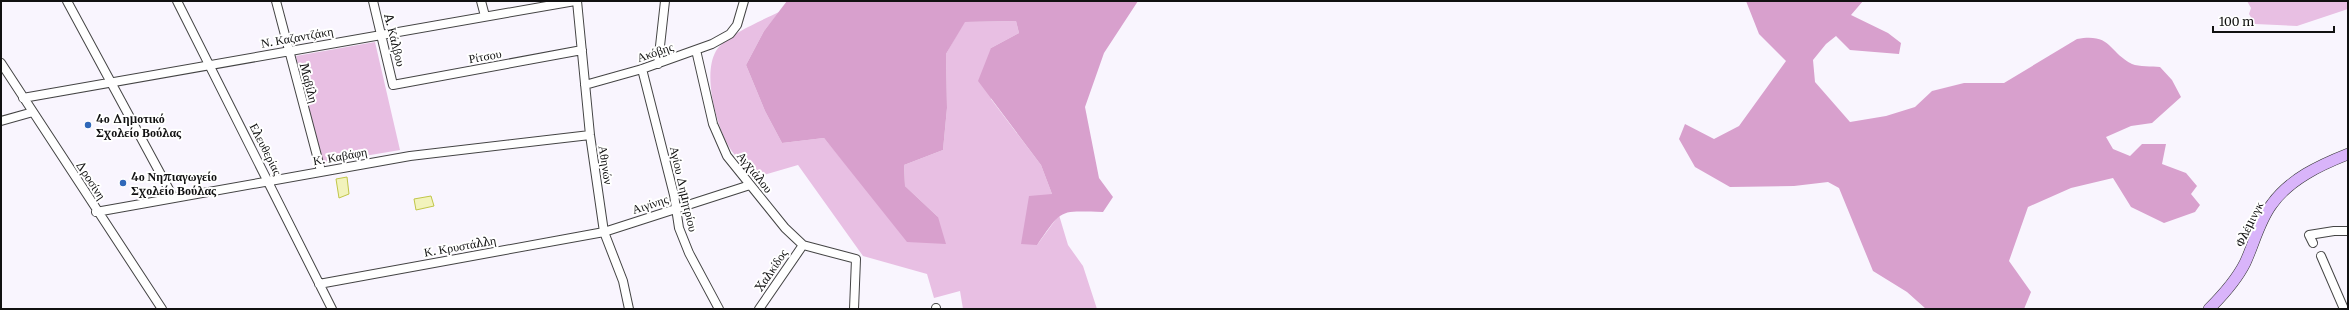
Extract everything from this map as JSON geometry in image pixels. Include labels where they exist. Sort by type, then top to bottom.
[{"type":"street","points":[[67,1],[173,197]]},
{"type":"street","name":"Ελευθερίας","points":[[177,1],[269,181],[332,309]]},
{"type":"street","name":"Μαβίλη","points":[[276,1],[321,171]]},
{"type":"street","name":"A. Κάλβου","points":[[373,1],[393,84]]},
{"type":"street","points":[[481,1],[485,16]]},
{"type":"street","name":"Ν. Καζαντζάκη","points":[[23,98],[111,81],[576,1]]},
{"type":"street","name":"Αθηνών","points":[[576,1],[590,135],[604,232],[623,281],[629,309]]},
{"type":"street","points":[[658,64],[665,1]]},
{"type":"street","name":"Ακόβης","points":[[585,85],[658,64],[696,50],[730,34],[737,25],[744,1]]},
{"type":"street","name":"Ρίτσου","points":[[393,84],[582,50]]},
{"type":"street","name":"Αγχιάλου","points":[[696,50],[718,139],[727,156],[785,228],[803,245],[856,260],[854,309]]},
{"type":"street","name":"Δροσίνη","points":[[1,63],[96,212],[162,309]]},
{"type":"street","name":"Αγίου Δημητρίου","points":[[642,69],[674,195],[679,228],[689,253],[719,309]]},
{"type":"street","points":[[1,121],[33,112]]},
{"type":"street","name":"Κ. Καβάφη","points":[[96,212],[173,197],[410,156],[590,135]]},
{"type":"street","name":"Φλέμινγκ","points":[[2209,309],[2224,293],[2244,264],[2272,204],[2308,173],[2348,154]]},
{"type":"street","name":"Αιγίνης","points":[[604,232],[675,208],[750,186]]},
{"type":"street","points":[[2313,243],[2309,235],[2334,231],[2348,231]]},
{"type":"street","name":"Κ. Κρυστάλλη","points":[[319,284],[604,232]]},
{"type":"street","name":"Χαλκίδος","points":[[759,309],[803,245]]},
{"type":"street","points":[[2321,256],[2344,309]]},
{"type":"shaded area","points":[[787,1],[1138,1],[1104,53],[1085,107],[1099,178],[1113,197],[1103,212],[1069,212],[1063,214],[1057,218],[1037,245],[1021,244],[1029,196],[1052,194],[1041,165],[978,81],[991,48],[1019,33],[1016,21],[965,22],[946,54],[947,108],[943,150],[904,165],[905,186],[938,217],[946,244],[907,242],[824,138],[782,143],[765,111],[746,65],[764,31]]},
{"type":"shaded area","points":[[1746,1],[1863,1],[1851,15],[1888,33],[1901,43],[1899,54],[1850,50],[1836,36],[1826,44],[1813,60],[1815,82],[1850,122],[1886,116],[1915,107],[1932,91],[1964,83],[2004,83],[2077,39],[2088,38],[2103,41],[2132,64],[2160,67],[2172,80],[2181,97],[2152,123],[2131,126],[2106,137],[2113,149],[2130,156],[2142,144],[2166,144],[2162,164],[2186,173],[2197,186],[2191,194],[2200,205],[2195,212],[2164,223],[2131,207],[2113,178],[2071,188],[2028,207],[2009,261],[2031,292],[2024,309],[1926,309],[1907,292],[1873,271],[1839,188],[1828,182],[1794,186],[1730,187],[1695,167],[1679,139],[1685,124],[1714,139],[1739,126],[1786,61],[1759,34]]},
{"type":"shaded area","points":[[2247,1],[2348,1],[2348,9],[2297,26],[2255,24],[2249,14],[2251,8]]},
{"type":"shaded area","points":[[779,12],[764,31],[746,65],[765,111],[782,143],[824,138],[857,178],[938,217],[905,186],[904,165],[943,150],[947,108],[946,54],[964,22],[1016,21],[1019,33],[991,48],[991,99],[1041,165],[1052,194],[1037,245],[1059,215],[1068,245],[1083,266],[1097,309],[963,309],[960,291],[934,298],[927,274],[863,256],[798,165],[757,177],[734,154],[723,136],[712,97],[711,69],[713,58],[718,48],[723,43],[747,28]]},
{"type":"shaded area","points":[[375,42],[400,150],[323,163],[296,56]]},
{"type":"shaded area","points":[[347,177],[349,194],[339,198],[336,179]]},
{"type":"shaded area","points":[[431,196],[434,206],[416,210],[414,199]]},
{"type":"place","name":"4ο Δημοτικό Σχολείο Βούλας","points":[[88,125]]},
{"type":"place","name":"4ο Νηπιαγωγείο Σχολείο Βούλας","points":[[123,183]]}]
